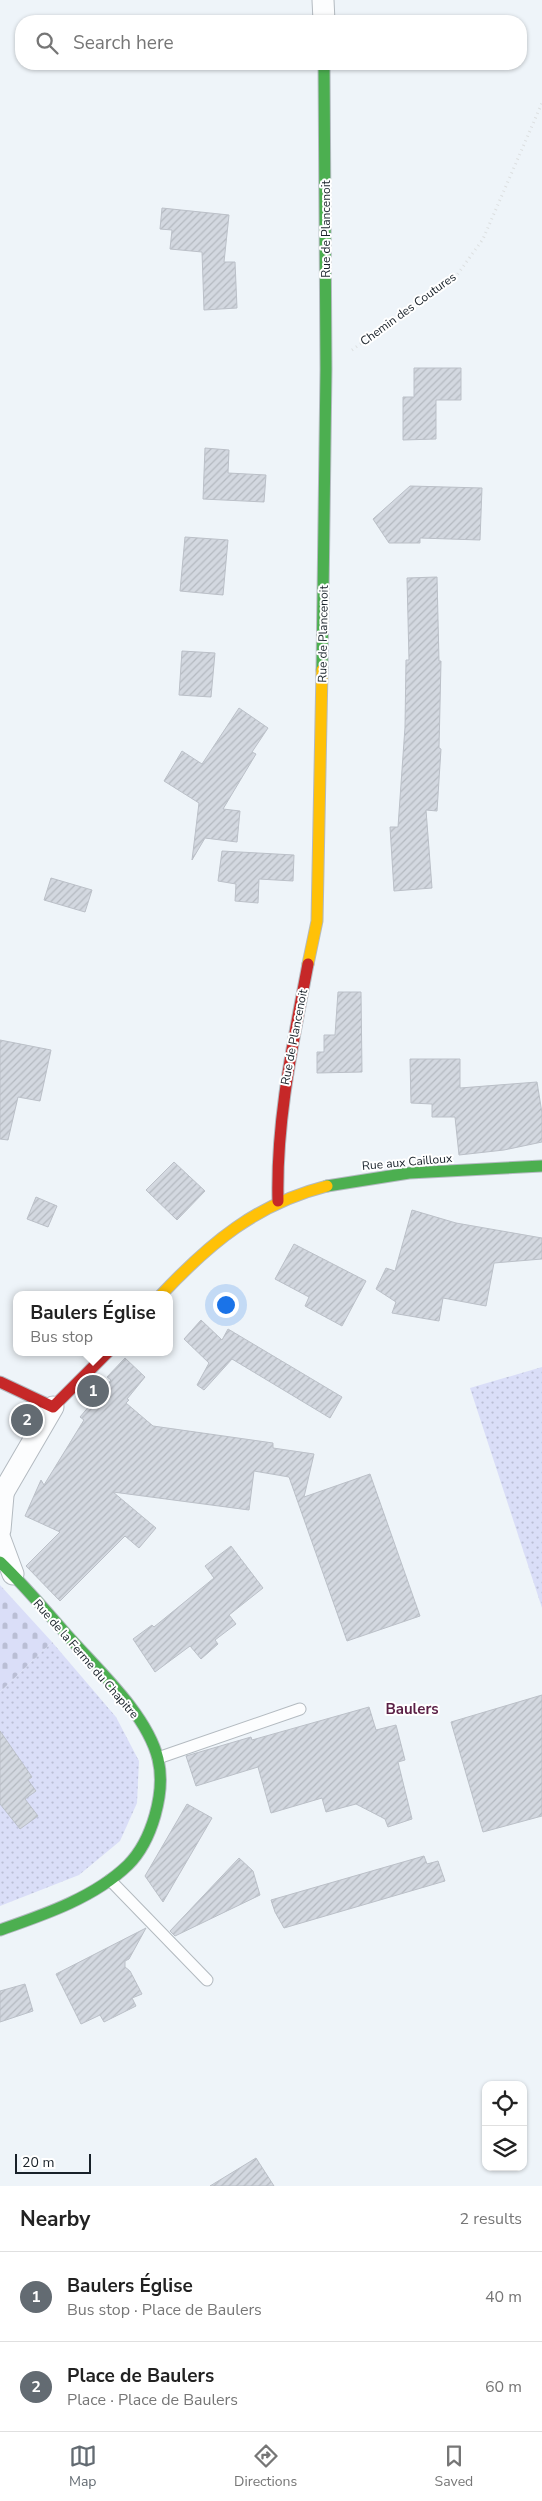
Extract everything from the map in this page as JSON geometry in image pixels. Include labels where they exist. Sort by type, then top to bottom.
[{"type":"street","points":[[323,0],[324,15]]},
{"type":"street","name":"Rue de Plancenoit","points":[[278,1201],[276,1163],[284,1089],[317,921],[320,856],[326,369],[324,70]]},
{"type":"street","name":"Rue aux Cailloux","points":[[165,1291],[185,1268],[232,1229],[278,1201],[323,1186],[378,1176],[542,1166]]},
{"type":"street","points":[[0,1530],[1,1496],[53,1407],[104,1356]]},
{"type":"street","points":[[0,1382],[53,1407]]},
{"type":"street","name":"Rue de la Ferme du Chapitre","points":[[0,1539],[6,1568],[138,1718],[158,1758],[161,1782],[156,1813],[129,1863],[110,1880],[90,1891],[0,1930]]},
{"type":"lane","points":[[158,1758],[300,1709]]},
{"type":"lane","points":[[110,1880],[207,1980]]},
{"type":"path","name":"Chemin des Coutures","points":[[326,369],[457,275],[483,239],[542,103]]},
{"type":"green space","points":[[542,1367],[542,1608],[470,1388]]},
{"type":"green space","points":[[0,1585],[52,1642],[0,1692]]},
{"type":"green space","points":[[52,1642],[116,1717],[139,1761],[137,1803],[120,1841],[79,1875],[0,1906],[0,1692]]},
{"type":"building","points":[[162,208],[229,215],[224,262],[235,262],[237,308],[204,310],[202,252],[170,249],[172,230],[160,229]]},
{"type":"building","points":[[414,368],[461,368],[461,400],[436,400],[436,439],[403,440],[403,397],[414,397]]},
{"type":"building","points":[[205,448],[229,450],[228,473],[266,475],[264,502],[203,499]]},
{"type":"building","points":[[410,486],[482,488],[480,540],[420,538],[420,543],[389,543],[373,519]]},
{"type":"building","points":[[185,537],[228,540],[223,595],[180,591]]},
{"type":"building","points":[[437,577],[439,661],[441,661],[439,748],[441,749],[437,811],[426,810],[432,888],[394,891],[390,827],[398,827],[405,727],[406,660],[409,660],[407,578]]},
{"type":"building","points":[[182,651],[215,653],[211,697],[179,695]]},
{"type":"building","points":[[239,708],[268,728],[252,752],[256,754],[223,809],[240,811],[237,842],[205,838],[192,860],[199,803],[164,781],[182,751],[202,764]]},
{"type":"building","points":[[222,851],[294,855],[293,881],[259,879],[258,903],[235,901],[236,884],[218,881]]},
{"type":"building","points":[[51,878],[92,890],[85,912],[44,900]]},
{"type":"building","points":[[338,992],[361,992],[362,1072],[317,1073],[317,1052],[324,1052],[324,1035],[335,1035]]},
{"type":"building","points":[[0,1040],[51,1050],[40,1101],[18,1097],[8,1140],[0,1139]]},
{"type":"building","points":[[410,1059],[460,1059],[460,1088],[537,1082],[542,1113],[542,1142],[504,1150],[459,1155],[455,1117],[432,1117],[432,1104],[411,1103]]},
{"type":"building","points":[[174,1162],[205,1191],[177,1220],[146,1190]]},
{"type":"building","points":[[36,1197],[57,1206],[48,1227],[27,1219]]},
{"type":"building","points":[[412,1210],[456,1223],[542,1238],[542,1259],[494,1263],[486,1306],[443,1298],[439,1321],[392,1313],[396,1302],[376,1289],[386,1268],[395,1271]]},
{"type":"building","points":[[294,1244],[366,1281],[342,1326],[305,1306],[309,1297],[275,1279]]},
{"type":"building","points":[[201,1320],[222,1340],[228,1329],[342,1397],[330,1418],[232,1359],[204,1390],[197,1385],[209,1363],[184,1339]]},
{"type":"building","points":[[125,1358],[145,1377],[127,1399],[129,1400],[126,1403],[153,1426],[273,1443],[273,1448],[314,1454],[304,1497],[370,1474],[420,1616],[347,1641],[289,1477],[254,1471],[249,1510],[113,1492],[156,1528],[139,1548],[125,1536],[60,1601],[26,1566],[60,1532],[25,1516],[41,1480],[44,1485],[84,1420],[80,1417],[111,1380],[107,1377]]},
{"type":"building","points":[[231,1546],[263,1588],[229,1615],[236,1624],[215,1640],[218,1644],[201,1659],[190,1646],[155,1672],[133,1639],[152,1625],[154,1627],[214,1578],[205,1566]]},
{"type":"building","points":[[542,1695],[542,1816],[483,1832],[451,1722]]},
{"type":"building","points":[[369,1707],[376,1730],[396,1725],[405,1760],[398,1762],[412,1819],[388,1827],[385,1819],[356,1804],[326,1812],[322,1798],[271,1813],[258,1767],[196,1786],[186,1756],[251,1737],[252,1740]]},
{"type":"building","points":[[0,1731],[32,1777],[28,1780],[36,1791],[25,1799],[38,1816],[20,1829],[0,1804]]},
{"type":"building","points":[[187,1804],[212,1818],[163,1902],[145,1876]]},
{"type":"building","points":[[424,1856],[427,1864],[438,1861],[445,1881],[284,1928],[271,1900]]},
{"type":"building","points":[[239,1858],[253,1871],[260,1895],[175,1936],[170,1931]]},
{"type":"building","points":[[146,1928],[129,1959],[125,1961],[125,1967],[130,1971],[142,1994],[132,1998],[136,2006],[104,2022],[100,2015],[81,2024],[56,1974]]},
{"type":"building","points":[[25,1984],[33,2011],[0,2022],[0,1991]]},
{"type":"building","points":[[256,2158],[274,2186],[210,2186]]},
{"type":"traffic: fast","points":[[322,670],[326,369],[324,70]]},
{"type":"traffic: fast","points":[[327,1186],[409,1173],[542,1166]]},
{"type":"traffic: fast","points":[[0,1562],[120,1693],[143,1725],[152,1742],[160,1772],[158,1801],[150,1830],[137,1855],[128,1865],[115,1877],[84,1896],[50,1912],[0,1930]]},
{"type":"traffic: slow","points":[[308,964],[317,921],[322,670]]},
{"type":"traffic: slow","points":[[165,1291],[216,1242],[256,1215],[278,1203],[327,1186]]},
{"type":"traffic: jam","points":[[278,1201],[278,1171],[283,1111],[291,1052],[308,964]]},
{"type":"traffic: jam","points":[[0,1382],[53,1407],[104,1356]]},
{"type":"place","name":"Baulers Église","points":[[93,1391]]},
{"type":"place","name":"Place de Baulers","points":[[27,1420]]},
{"type":"district","name":"Baulers","points":[[412,1709]]}]
